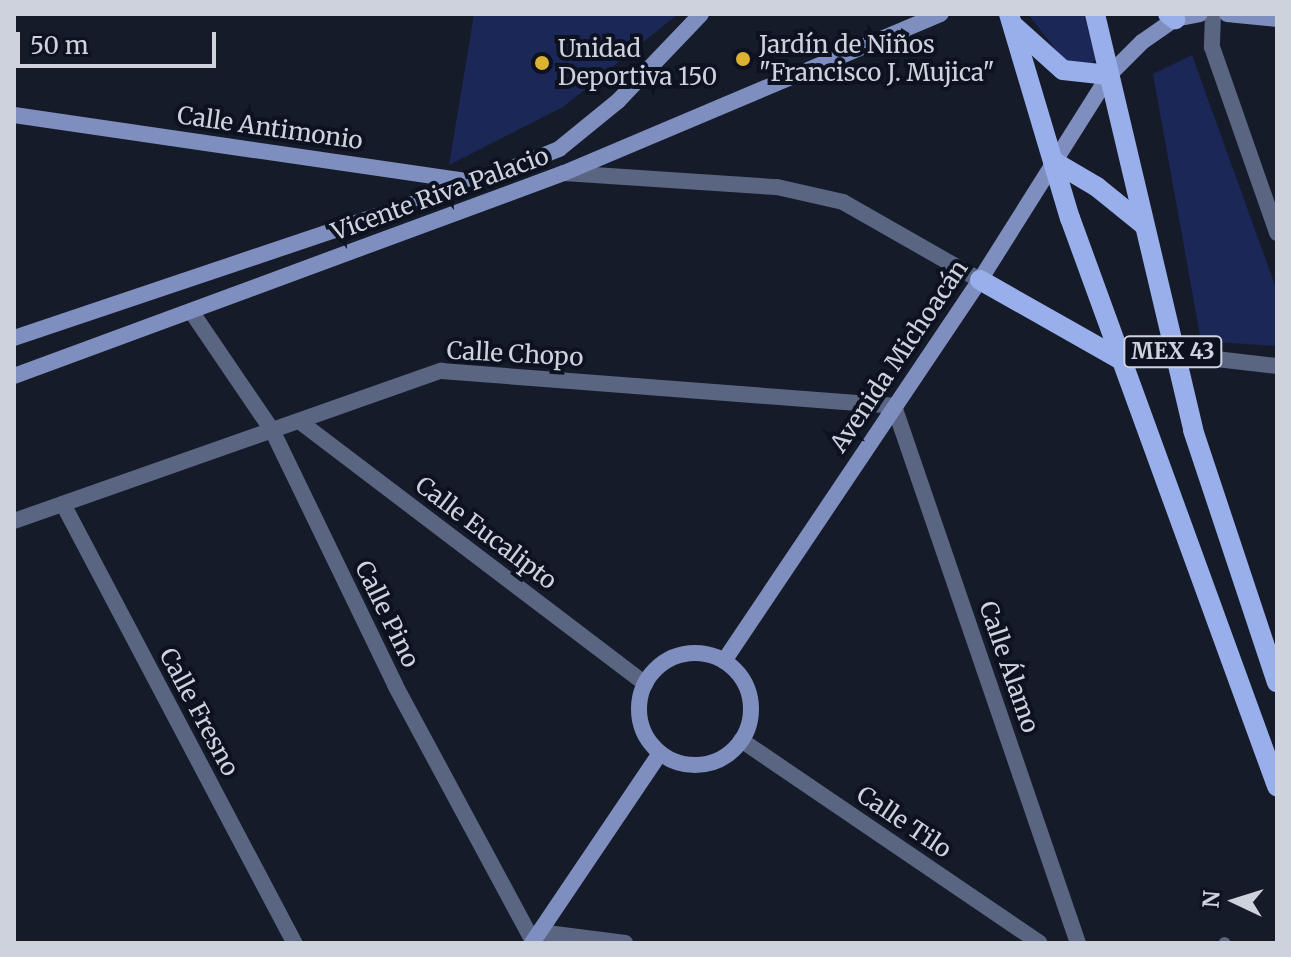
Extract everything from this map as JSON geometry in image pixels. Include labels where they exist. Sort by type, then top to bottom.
[{"type":"main road","name":"MEX 43","points":[[1095,14],[1173,354],[1198,444],[1277,682]]},
{"type":"main road","name":"MEX 43","points":[[1012,21],[1053,161],[1277,786]]},
{"type":"main road","points":[[1012,21],[1063,70],[1109,75]]},
{"type":"main road","points":[[1053,161],[1097,187],[1144,225]]},
{"type":"main road","points":[[980,280],[1125,362]]},
{"type":"street","points":[[14,338],[475,183],[559,149],[618,101],[701,14]]},
{"type":"street","points":[[564,173],[941,14]]},
{"type":"street","points":[[1171,16],[1200,14]]},
{"type":"street","points":[[1213,14],[1212,47],[1277,233]]},
{"type":"street","points":[[1227,14],[1277,19]]},
{"type":"street","name":"Avenida Michoacán","points":[[724,661],[980,280],[1109,75],[1171,16]]},
{"type":"street","name":"Calle Antimonio","points":[[14,115],[519,189]]},
{"type":"street","name":"Vicente Riva Palacio","points":[[14,376],[564,173],[777,187],[843,202],[980,280]]},
{"type":"street","name":"Calle Pino","points":[[191,311],[272,430],[395,685],[534,940]]},
{"type":"street","points":[[1173,354],[1277,366]]},
{"type":"street","name":"Calle Chopo","points":[[14,521],[441,371],[894,406]]},
{"type":"street","name":"Calle Álamo","points":[[894,406],[1078,943]]},
{"type":"street","name":"Calle Eucalipto","points":[[299,421],[645,684]]},
{"type":"street","name":"Calle Fresno","points":[[63,504],[294,943]]},
{"type":"street","points":[[707,654],[724,661],[738,673],[751,706],[741,740],[721,758],[696,765],[660,753],[640,721],[645,684],[672,658],[707,654]]},
{"type":"street","name":"Calle Tilo","points":[[741,740],[1040,943]]},
{"type":"street","points":[[534,940],[660,753]]},
{"type":"street","points":[[534,940],[625,943]]},
{"type":"shaded area","name":"Unidad Deportiva 150","points":[[474,14],[678,14],[563,107],[449,165]]},
{"type":"shaded area","points":[[1028,14],[1084,14],[1096,60],[1085,68],[1062,58]]},
{"type":"shaded area","points":[[1192,55],[1277,291],[1277,346],[1201,341],[1153,74]]},
{"type":"place","name":"Jardín de Niños \"Francisco J. Mujica\"","points":[[743,59]]},
{"type":"place","name":"Unidad Deportiva 150","points":[[542,63]]}]
